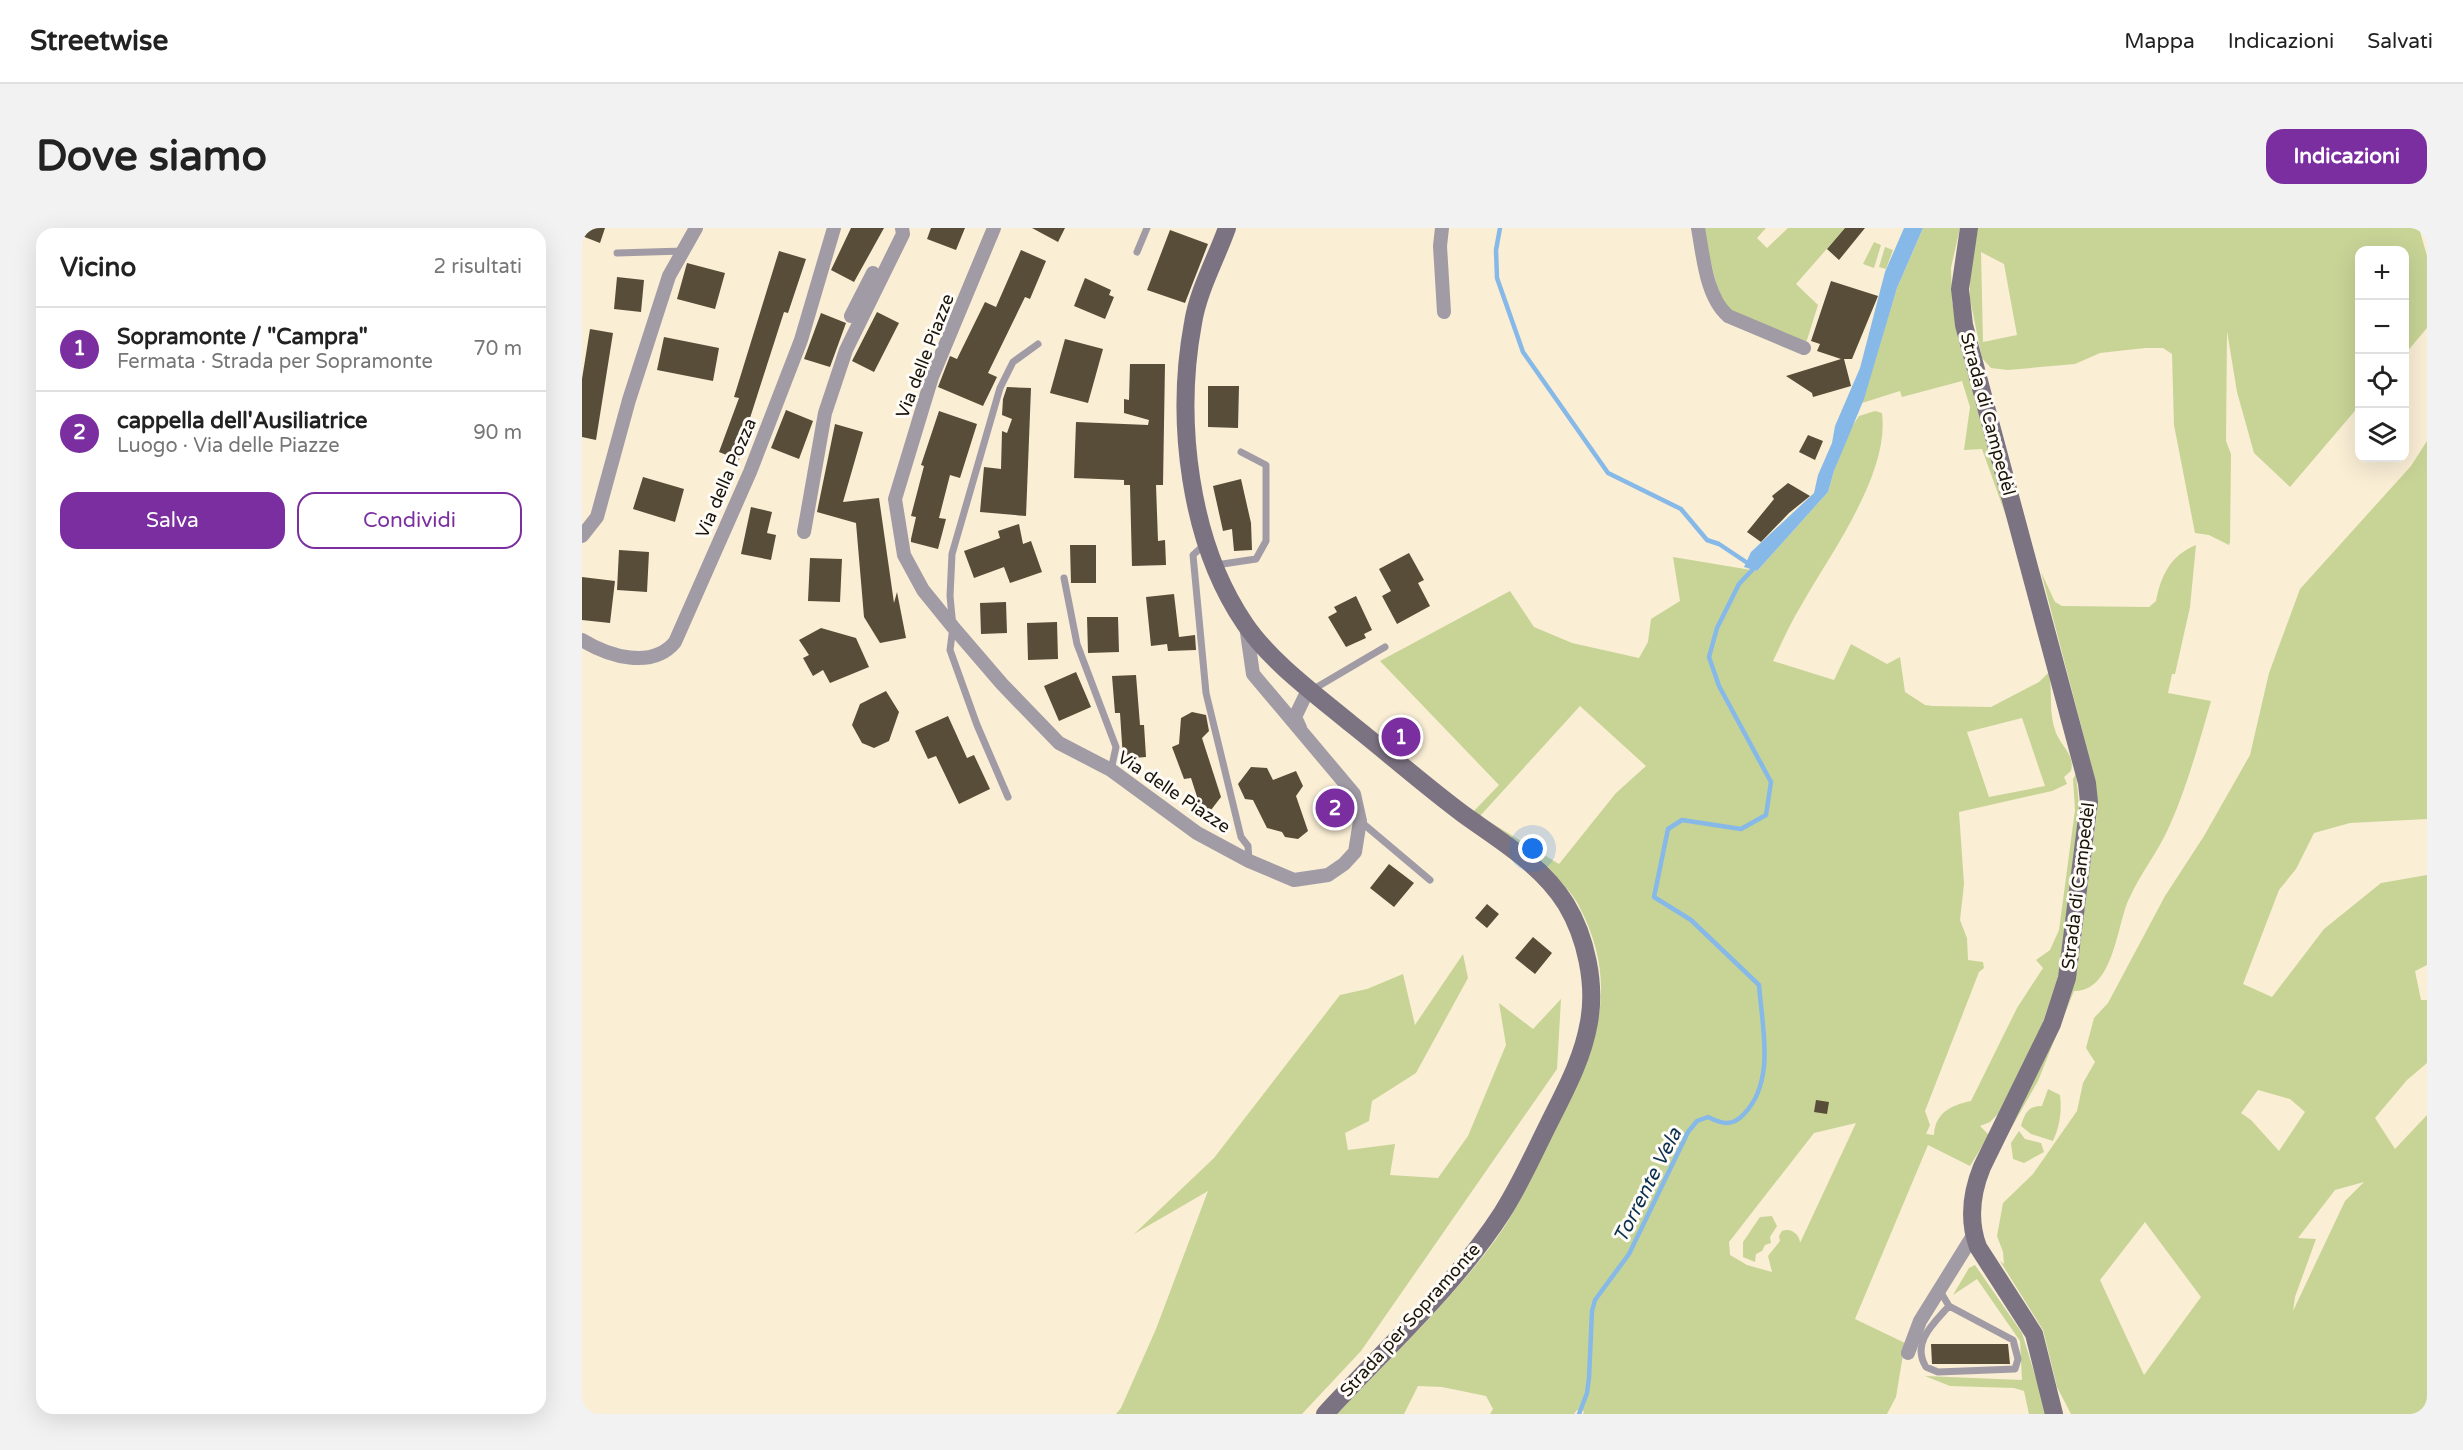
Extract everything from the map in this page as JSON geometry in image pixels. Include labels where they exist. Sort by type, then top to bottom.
[{"type":"main road","name":"Strada per Sopramonte","points":[[1227,228],[1193,320],[1188,368],[1189,457],[1197,510],[1214,566],[1246,626],[1309,691],[1440,797],[1524,859],[1550,882],[1566,905],[1581,934],[1590,988],[1590,1020],[1582,1050],[1558,1104],[1503,1212],[1461,1268],[1325,1414]]},
{"type":"main road","name":"Strada di Campedèl","points":[[1969,228],[1960,282],[1964,325],[2056,662],[2087,783],[2089,802],[2067,978],[2052,1024],[1975,1185],[1972,1217],[1978,1247],[2034,1334],[2054,1414]]},
{"type":"street","points":[[582,536],[597,517],[636,377],[669,276],[696,228]]},
{"type":"street","name":"Via della Pozza","points":[[582,640],[605,653],[639,658],[659,655],[675,642],[754,461],[801,340],[834,228]]},
{"type":"street","points":[[851,316],[895,228]]},
{"type":"street","points":[[804,532],[828,402],[846,350],[903,234],[902,228]]},
{"type":"street","name":"Via delle Piazze","points":[[994,228],[932,377],[895,499],[904,555],[923,590],[953,627],[1059,743],[1111,770],[1197,833],[1249,861],[1294,880],[1328,875],[1344,864],[1354,852],[1360,821],[1354,794],[1306,740],[1253,674],[1246,626]]},
{"type":"street","points":[[1442,228],[1440,256],[1444,312]]},
{"type":"street","points":[[1698,228],[1710,283],[1722,310],[1804,348]]},
{"type":"street","name":"Via delle Piazze","points":[[1306,740],[1295,717],[1309,691]]},
{"type":"street","points":[[1908,1353],[1920,1321],[1974,1234]]},
{"type":"lane","points":[[1137,252],[1147,228]]},
{"type":"lane","points":[[617,253],[683,251]]},
{"type":"lane","points":[[1008,797],[977,725],[950,650],[953,627],[950,596],[952,554],[991,414],[1013,362],[1038,344]]},
{"type":"lane","points":[[1214,566],[1256,559],[1266,541],[1266,465],[1241,452]]},
{"type":"lane","points":[[1206,544],[1193,555],[1206,693],[1241,837],[1248,846],[1249,861]]},
{"type":"lane","points":[[1064,578],[1077,644],[1116,747],[1111,770]]},
{"type":"lane","points":[[1309,691],[1385,647]]},
{"type":"lane","points":[[1360,821],[1430,880]]},
{"type":"lane","points":[[1940,1291],[1949,1306],[2013,1340],[2018,1359],[2014,1369],[1938,1372],[1926,1367],[1920,1356],[1922,1341],[1929,1328],[1949,1306]]},
{"type":"green space","points":[[1702,228],[1766,228],[1757,238],[1767,248],[1788,228],[1845,228],[1796,284],[1818,305],[1806,343],[1730,312],[1719,294]]},
{"type":"green space","points":[[1923,228],[1960,228],[1951,268],[1952,302],[2011,530],[1982,449],[1964,450],[1970,407],[1962,381],[1902,397],[1900,391],[1862,403],[1897,288]]},
{"type":"green space","points":[[1978,228],[2419,228],[2427,256],[2427,328],[2409,349],[2409,246],[2355,246],[2355,411],[2290,487],[2254,453],[2237,392],[2227,331],[2226,441],[2231,454],[2229,545],[2209,535],[2195,533],[2174,425],[2172,354],[2163,348],[2145,348],[2100,353],[2075,364],[2008,370],[1991,368],[1982,358],[1970,299],[1970,276]],"holes":[[[1981,252],[2004,264],[2017,335],[1983,342]]]},
{"type":"green space","points":[[1874,242],[1881,245],[1874,268],[1863,264]]},
{"type":"green space","points":[[1885,247],[1893,250],[1886,269],[1879,267]]},
{"type":"green space","points":[[1875,411],[1882,413],[1882,436],[1877,461],[1856,512],[1798,611],[1773,661],[1834,680],[1851,644],[1887,664],[1900,657],[1905,692],[1925,705],[1933,706],[1991,707],[2039,682],[2049,672],[2054,725],[2056,733],[2070,756],[2072,765],[2071,771],[2064,777],[2067,784],[2052,791],[1959,812],[1964,884],[1960,920],[1967,938],[1968,960],[1983,962],[1984,968],[1979,972],[1925,1111],[1930,1125],[1926,1134],[1934,1135],[1937,1121],[1945,1111],[1971,1101],[2017,1008],[2043,968],[2036,960],[2050,950],[2059,930],[2075,810],[2073,779],[2076,774],[2080,815],[2060,973],[2039,1033],[1998,1114],[1990,1122],[1980,1126],[1989,1135],[1970,1166],[1928,1145],[1855,1319],[1905,1343],[1896,1397],[1887,1414],[1583,1414],[1584,1411],[1577,1410],[1574,1414],[1490,1414],[1493,1409],[1486,1396],[1442,1387],[1418,1386],[1404,1414],[1337,1414],[1440,1307],[1505,1226],[1572,1095],[1583,1068],[1593,1042],[1599,1016],[1601,989],[1599,962],[1591,934],[1570,892],[1545,867],[1473,812],[1499,785],[1380,661],[1510,591],[1534,627],[1572,643],[1639,658],[1648,642],[1651,619],[1680,601],[1673,557],[1757,571],[1828,492],[1851,428],[1859,416]],"holes":[[[1580,706],[1646,766],[1616,793],[1559,864],[1480,816]],[[2022,718],[2045,786],[1989,797],[1967,732]],[[1856,1123],[1800,1243],[1794,1232],[1782,1231],[1779,1236],[1780,1241],[1768,1256],[1772,1272],[1747,1265],[1730,1255],[1729,1242],[1814,1133]]]},
{"type":"green space","points":[[2427,441],[2427,819],[2350,823],[2314,833],[2296,869],[2279,890],[2243,984],[2272,997],[2324,929],[2381,883],[2427,875],[2427,965],[2415,971],[2421,1000],[2427,1000],[2427,1063],[2407,1080],[2375,1118],[2395,1149],[2427,1115],[2427,1414],[2071,1414],[2057,1387],[2043,1330],[2000,1261],[2004,1264],[2003,1252],[1997,1236],[2003,1203],[2033,1174],[2077,1111],[2083,1083],[2095,1062],[2086,1048],[2094,1018],[2108,1003],[2165,896],[2204,836],[2250,755],[2269,673],[2300,589],[2411,466]],"holes":[[[2258,1090],[2290,1099],[2305,1112],[2279,1151],[2251,1120],[2241,1113]],[[2364,1182],[2345,1201],[2293,1311],[2295,1297],[2316,1239],[2298,1238],[2335,1190]],[[2145,1222],[2201,1297],[2144,1375],[2100,1280]]]},
{"type":"green space","points":[[2196,545],[2190,607],[2175,674],[2172,674],[2168,693],[2211,701],[2192,765],[2169,827],[2129,899],[2106,969],[2098,980],[2087,988],[2074,991],[2038,1081],[1997,1153],[2081,935],[2097,813],[2096,783],[2041,572],[2055,602],[2062,606],[2149,607],[2156,601],[2168,567],[2180,554]]},
{"type":"green space","points":[[1463,954],[1468,978],[1416,1073],[1372,1101],[1369,1121],[1345,1133],[1348,1150],[1395,1144],[1390,1175],[1438,1178],[1468,1136],[1506,1045],[1499,1003],[1533,1029],[1561,999],[1557,1069],[1361,1351],[1302,1414],[1116,1414],[1121,1408],[1156,1329],[1208,1191],[1134,1234],[1214,1158],[1340,995],[1367,989],[1403,974],[1415,1025]]},
{"type":"green space","points":[[2048,1089],[2060,1095],[2060,1118],[2053,1141],[2031,1134],[2021,1126],[2028,1111],[2033,1107],[2042,1106]]},
{"type":"green space","points":[[2019,1131],[2025,1139],[2041,1143],[2044,1152],[2024,1163],[2013,1159],[2011,1143]]},
{"type":"green space","points":[[1772,1216],[1777,1226],[1770,1237],[1771,1243],[1765,1245],[1762,1251],[1756,1254],[1755,1262],[1743,1257],[1743,1242],[1760,1217]]},
{"type":"green space","points":[[1975,1265],[2022,1333],[2047,1414],[2029,1414],[2024,1391],[2014,1388],[1950,1386],[1925,1376],[2022,1380],[2020,1341],[1977,1279],[1953,1295],[1969,1268]]},
{"type":"water","points":[[1904,228],[1923,228],[1897,288],[1864,399],[1834,471],[1828,492],[1757,571],[1744,567],[1751,552],[1814,493],[1818,475],[1832,443],[1835,426],[1860,368],[1885,272]]},
{"type":"building","points":[[582,228],[605,228],[600,243],[582,236]]},
{"type":"building","points":[[851,228],[884,228],[854,282],[831,270]]},
{"type":"building","points":[[931,228],[965,228],[956,250],[927,239]]},
{"type":"building","points":[[1032,228],[1065,228],[1058,242]]},
{"type":"building","points":[[1845,228],[1865,228],[1839,260],[1827,249]]},
{"type":"building","points":[[1170,230],[1208,244],[1185,303],[1147,290]]},
{"type":"building","points":[[1021,250],[1046,261],[1030,299],[1025,297],[988,373],[997,377],[983,406],[938,387],[950,356],[957,359],[985,302],[996,307]]},
{"type":"building","points":[[779,251],[806,259],[788,313],[784,312],[750,418],[754,420],[739,460],[719,452],[739,398],[734,397]]},
{"type":"building","points":[[687,263],[725,273],[715,309],[677,299]]},
{"type":"building","points":[[617,277],[644,280],[641,312],[614,309]]},
{"type":"building","points":[[1085,278],[1111,290],[1109,295],[1114,297],[1105,319],[1074,306]]},
{"type":"building","points":[[1831,281],[1878,296],[1852,359],[1844,359],[1851,386],[1813,397],[1812,393],[1786,376],[1841,359],[1817,351],[1820,344],[1811,341]]},
{"type":"building","points":[[877,312],[899,323],[874,372],[852,361]]},
{"type":"building","points":[[821,313],[846,323],[830,367],[804,359]]},
{"type":"building","points":[[590,329],[613,333],[596,440],[582,437],[582,379]]},
{"type":"building","points":[[664,337],[719,348],[713,381],[657,370]]},
{"type":"building","points":[[1065,339],[1103,349],[1088,403],[1050,393]]},
{"type":"building","points":[[1130,364],[1165,364],[1163,485],[1156,485],[1158,541],[1165,540],[1166,565],[1132,566],[1130,485],[1124,485],[1124,480],[1074,478],[1076,422],[1148,425],[1149,420],[1124,413],[1124,399],[1129,400]]},
{"type":"building","points":[[1208,386],[1239,386],[1238,428],[1208,427]]},
{"type":"building","points":[[1007,387],[1031,388],[1026,516],[980,512],[984,467],[1001,469],[1002,431],[1007,433],[1012,419],[1002,415],[1003,399]]},
{"type":"building","points":[[786,410],[813,421],[799,459],[771,448]]},
{"type":"building","points":[[939,411],[977,424],[960,478],[950,475],[939,518],[946,519],[938,549],[911,542],[916,517],[911,516],[924,466],[921,465]]},
{"type":"building","points":[[835,424],[863,432],[843,502],[879,498],[894,603],[897,592],[906,638],[880,643],[864,617],[856,523],[817,512]]},
{"type":"building","points":[[1808,435],[1823,441],[1815,460],[1799,452]]},
{"type":"building","points":[[643,477],[684,489],[675,522],[633,509]]},
{"type":"building","points":[[1241,479],[1251,523],[1252,550],[1234,551],[1232,529],[1223,531],[1213,486]]},
{"type":"building","points":[[1788,483],[1810,496],[1789,513],[1761,542],[1747,532],[1774,499],[1772,496]]},
{"type":"building","points":[[751,507],[772,512],[767,533],[776,535],[771,560],[741,554]]},
{"type":"building","points":[[1019,524],[1023,544],[1031,541],[1042,572],[1010,583],[1004,567],[974,578],[964,551],[1000,538],[998,531]]},
{"type":"building","points":[[1070,545],[1096,545],[1096,583],[1071,583]]},
{"type":"building","points":[[619,550],[649,552],[647,592],[617,590]]},
{"type":"building","points":[[1409,553],[1424,580],[1418,583],[1430,606],[1397,624],[1382,596],[1391,591],[1379,569]]},
{"type":"building","points":[[810,558],[842,559],[840,602],[808,601]]},
{"type":"building","points":[[582,577],[615,581],[610,623],[582,620]]},
{"type":"building","points":[[1174,594],[1179,637],[1195,635],[1196,650],[1168,651],[1167,644],[1151,646],[1146,597]]},
{"type":"building","points":[[1356,596],[1372,630],[1364,634],[1366,638],[1346,647],[1328,617],[1337,612],[1334,607]]},
{"type":"building","points":[[1006,602],[1007,633],[981,634],[980,603]]},
{"type":"building","points":[[1087,617],[1118,617],[1119,652],[1088,653]]},
{"type":"building","points":[[1057,622],[1058,659],[1028,660],[1027,623]]},
{"type":"building","points":[[821,628],[856,638],[869,667],[830,683],[823,670],[813,676],[803,658],[809,655],[799,640]]},
{"type":"building","points":[[1076,672],[1091,707],[1059,721],[1044,686]]},
{"type":"building","points":[[1136,675],[1140,725],[1144,725],[1146,757],[1123,759],[1120,713],[1115,713],[1112,676]]},
{"type":"building","points":[[886,691],[899,712],[889,741],[874,748],[862,743],[852,725],[860,704]]},
{"type":"building","points":[[1192,712],[1206,715],[1209,731],[1202,738],[1221,797],[1211,810],[1200,806],[1191,778],[1184,779],[1172,747],[1179,744],[1181,718]]},
{"type":"building","points":[[948,716],[967,758],[974,755],[990,789],[959,804],[936,756],[928,759],[915,731]]},
{"type":"building","points":[[1251,767],[1267,768],[1273,780],[1296,771],[1303,786],[1296,796],[1308,831],[1298,839],[1285,837],[1282,832],[1267,828],[1253,800],[1245,799],[1238,784]]},
{"type":"building","points":[[1389,864],[1414,883],[1394,907],[1370,888]]},
{"type":"building","points":[[1487,904],[1499,914],[1487,928],[1475,918]]},
{"type":"building","points":[[1533,937],[1552,953],[1535,974],[1515,958]]},
{"type":"building","points":[[1816,1100],[1829,1102],[1827,1114],[1814,1112]]},
{"type":"building","points":[[1931,1344],[2008,1344],[2010,1364],[1932,1364]]},
{"type":"waterway","points":[[1500,228],[1496,250],[1497,278],[1523,352],[1608,473],[1681,509],[1707,540],[1719,544],[1749,564]]},
{"type":"waterway","name":"Torrente Vela","points":[[1579,1414],[1587,1393],[1592,1311],[1595,1300],[1629,1254],[1688,1132],[1697,1121],[1708,1117],[1722,1123],[1731,1123],[1740,1118],[1754,1101],[1764,1070],[1765,1053],[1759,985],[1691,920],[1654,897],[1668,829],[1682,820],[1741,829],[1766,815],[1771,782],[1719,686],[1709,657],[1717,628],[1739,584],[1756,566]]},
{"type":"place","name":"Sopramonte / \"Campra\"","points":[[1401,737]]},
{"type":"place","name":"cappella dell'Ausiliatrice","points":[[1335,808]]}]
